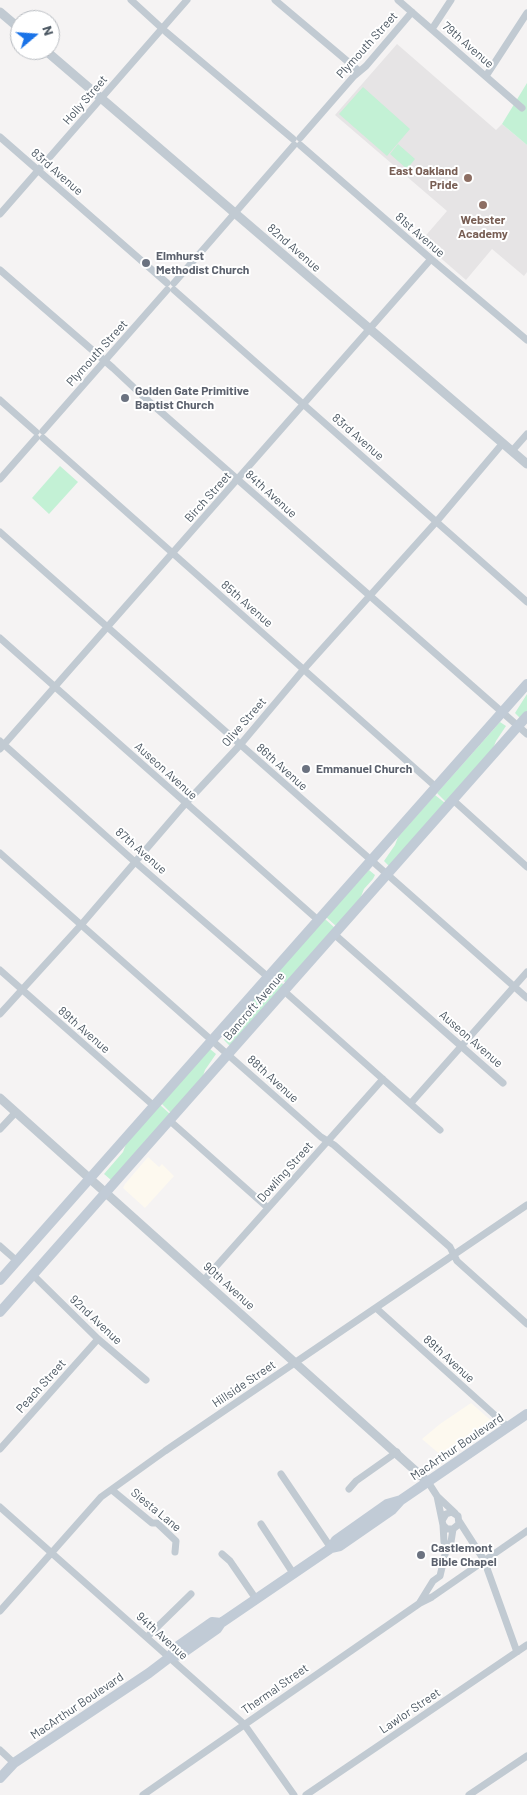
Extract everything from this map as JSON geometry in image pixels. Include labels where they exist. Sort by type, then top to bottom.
[{"type":"main road","name":"Bancroft Avenue","points":[[0,1280],[527,684]]},
{"type":"main road","name":"Bancroft Avenue","points":[[0,1312],[527,716]]},
{"type":"main road","name":"MacArthur Boulevard","points":[[0,1778],[14,1763],[140,1680],[170,1657],[180,1655],[217,1630],[221,1623],[331,1548],[340,1546],[390,1511],[401,1500],[527,1414]]},
{"type":"street","name":"81st Avenue","points":[[131,0],[527,340]]},
{"type":"street","name":"Holly Street","points":[[0,214],[187,0]]},
{"type":"street","points":[[275,0],[359,71]]},
{"type":"street","name":"79th Avenue","points":[[398,0],[522,108]]},
{"type":"street","points":[[432,29],[451,0]]},
{"type":"street","points":[[0,12],[10,20]]},
{"type":"street","name":"Plymouth Street","points":[[0,479],[412,12]]},
{"type":"street","points":[[486,76],[527,13]]},
{"type":"street","name":"82nd Avenue","points":[[57,60],[527,464]]},
{"type":"street","name":"83rd Avenue","points":[[0,137],[527,602]]},
{"type":"street","name":"Birch Street","points":[[1,745],[238,480],[431,259]]},
{"type":"street","name":"84th Avenue","points":[[0,270],[105,360],[238,480],[527,734]]},
{"type":"street","name":"85th Avenue","points":[[0,400],[436,787]]},
{"type":"street","points":[[512,451],[527,434]]},
{"type":"street","name":"Olive Street","points":[[0,1014],[81,925],[185,804],[240,745],[304,669],[437,521],[503,443]]},
{"type":"street","name":"86th Avenue","points":[[0,532],[527,998]]},
{"type":"street","name":"Auseon Avenue","points":[[0,638],[318,920]]},
{"type":"street","name":"87th Avenue","points":[[1,745],[268,977]]},
{"type":"street","points":[[453,800],[527,867]]},
{"type":"street","name":"88th Avenue","points":[[0,852],[321,1137],[334,1145],[450,1247],[457,1261],[527,1324]]},
{"type":"street","name":"Auseon Avenue","points":[[334,934],[503,1083]]},
{"type":"street","name":"89th Avenue","points":[[0,970],[154,1106]]},
{"type":"street","points":[[411,1103],[527,972]]},
{"type":"street","points":[[284,991],[440,1130]]},
{"type":"street","name":"Dowling Street","points":[[204,1280],[383,1079]]},
{"type":"street","name":"90th Avenue","points":[[0,1098],[397,1452],[428,1482],[437,1496],[455,1514],[484,1560],[517,1652]]},
{"type":"street","points":[[0,1129],[16,1112]]},
{"type":"street","points":[[170,1120],[268,1208]]},
{"type":"street","name":"Hillside Street","points":[[0,1611],[101,1497],[165,1451],[527,1205]]},
{"type":"street","points":[[0,1246],[17,1261]]},
{"type":"street","name":"92nd Avenue","points":[[33,1275],[98,1339],[146,1380]]},
{"type":"street","name":"89th Avenue","points":[[376,1308],[508,1427]]},
{"type":"street","name":"Peach Street","points":[[0,1449],[98,1339]]},
{"type":"street","points":[[349,1489],[356,1481],[397,1452]]},
{"type":"street","points":[[281,1474],[331,1548]]},
{"type":"street","name":"Siesta Lane","points":[[112,1490],[152,1523],[156,1523],[176,1541],[175,1552]]},
{"type":"street","name":"90th Avenue","points":[[437,1496],[443,1522],[444,1542],[447,1546]]},
{"type":"street","name":"94th Avenue","points":[[0,1507],[244,1724],[294,1795]]},
{"type":"street","points":[[455,1514],[449,1512],[443,1522],[447,1529],[457,1527],[460,1522]]},
{"type":"street","points":[[261,1524],[293,1573]]},
{"type":"street","points":[[449,1584],[440,1576],[447,1546],[451,1542],[453,1529]]},
{"type":"street","name":"Thermal Street","points":[[142,1795],[527,1531]]},
{"type":"street","points":[[222,1554],[230,1561],[256,1599]]},
{"type":"street","name":"Thermal Street","points":[[420,1603],[433,1581],[440,1576]]},
{"type":"street","points":[[147,1636],[191,1594]]},
{"type":"street","name":"Lawlor Street","points":[[306,1795],[527,1645]]},
{"type":"street","points":[[0,1750],[14,1763]]},
{"type":"street","points":[[469,1795],[527,1756]]},
{"type":"shaded area","name":"East Oakland Pride","points":[[397,44],[496,130],[502,124],[527,145],[527,272],[524,276],[492,249],[466,280],[421,241],[447,211],[335,115]]},
{"type":"shaded area","points":[[148,1157],[159,1167],[162,1164],[174,1176],[145,1208],[123,1188]]},
{"type":"shaded area","points":[[471,1403],[494,1423],[443,1457],[422,1439]]},
{"type":"green space","points":[[527,83],[527,145],[502,124]]},
{"type":"green space","points":[[363,87],[410,129],[387,156],[339,114]]},
{"type":"green space","points":[[398,144],[415,159],[407,169],[390,154]]},
{"type":"green space","points":[[60,466],[78,482],[49,514],[32,498]]},
{"type":"green space","points":[[527,694],[527,711],[520,718],[515,713]]},
{"type":"green space","points":[[500,722],[506,726],[492,751],[446,802],[437,793]]},
{"type":"green space","points":[[435,795],[445,803],[389,866],[384,861],[398,837]]},
{"type":"green space","points":[[369,870],[375,875],[373,879],[364,889],[360,899],[336,926],[326,917]]},
{"type":"green space","points":[[325,919],[335,928],[286,983],[276,974]]},
{"type":"green space","points":[[274,976],[284,985],[230,1046],[224,1040],[226,1036],[235,1026],[239,1017]]},
{"type":"green space","points":[[210,1049],[216,1054],[203,1076],[171,1113],[161,1103]]},
{"type":"green space","points":[[160,1105],[170,1114],[111,1180],[104,1174],[123,1152],[126,1144]]},
{"type":"place","name":"East Oakland Pride","points":[[468,178]]},
{"type":"place","name":"Webster Academy","points":[[483,205]]},
{"type":"place","name":"Elmhurst Methodist Church","points":[[146,263]]},
{"type":"place","name":"Golden Gate Primitive Baptist Church","points":[[125,398]]},
{"type":"place","name":"Emmanuel Church","points":[[306,769]]},
{"type":"place","name":"Castlemont Bible Chapel","points":[[421,1555]]}]
